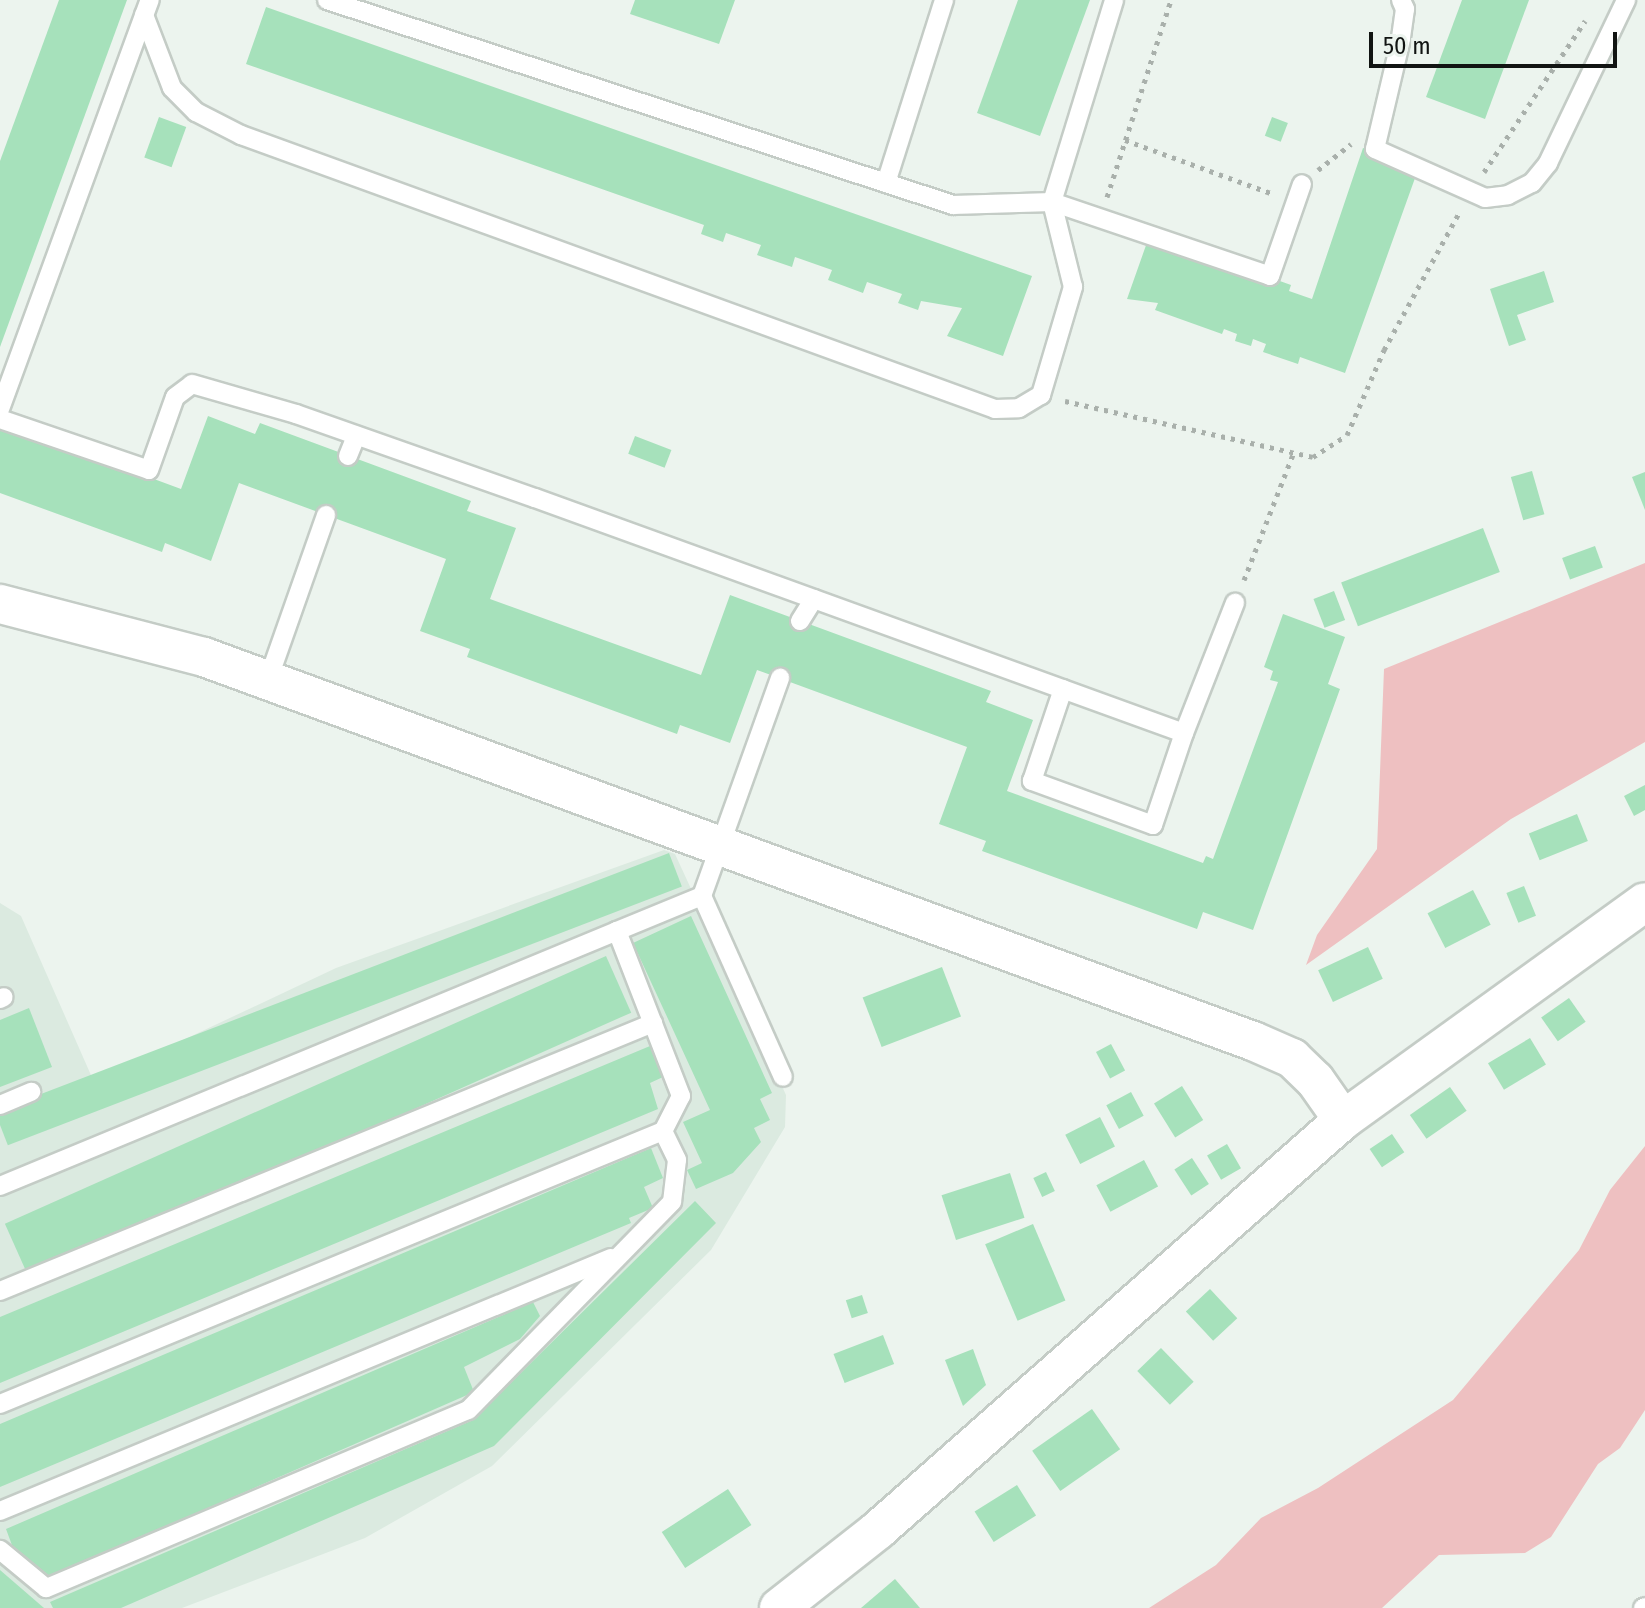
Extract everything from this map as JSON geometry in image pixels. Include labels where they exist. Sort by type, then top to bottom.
[{"type":"street","points":[[0,604],[204,657],[1292,1058],[1315,1080],[1343,1120]]},
{"type":"street","points":[[779,1608],[878,1530],[1343,1120],[1645,902]]},
{"type":"lane","points":[[327,0],[953,205],[1052,202],[1101,215],[1270,276],[1299,193]]},
{"type":"lane","points":[[886,183],[944,0]]},
{"type":"lane","points":[[147,8],[172,88],[196,112],[241,135],[995,409],[1019,408],[1041,395],[1073,287],[1052,202],[1114,0]]},
{"type":"lane","points":[[1401,0],[1401,39],[1375,149],[1485,198],[1508,195],[1532,183],[1548,163],[1626,0]]},
{"type":"lane","points":[[0,409],[147,8]]},
{"type":"lane","points":[[0,419],[149,470],[175,397],[192,384],[356,436],[1184,733]]},
{"type":"lane","points":[[348,456],[356,436]]},
{"type":"lane","points":[[268,680],[326,515]]},
{"type":"lane","points":[[800,621],[814,599]]},
{"type":"lane","points":[[1063,689],[1032,781],[1153,825],[1184,733],[1235,603]]},
{"type":"lane","points":[[780,678],[702,896],[783,1077]]},
{"type":"lane","points":[[0,1186],[702,896]]},
{"type":"lane","points":[[0,1404],[663,1131],[681,1096],[617,931]]},
{"type":"lane","points":[[0,1291],[653,1023]]},
{"type":"lane","points":[[0,1105],[31,1092]]},
{"type":"lane","points":[[0,1550],[46,1588],[468,1410],[672,1202],[677,1160],[663,1131]]},
{"type":"lane","points":[[0,1511],[621,1254]]},
{"type":"path","points":[[1101,215],[1171,0]]},
{"type":"path","points":[[1041,395],[1313,457],[1347,435],[1384,350],[1470,191],[1591,13]]},
{"type":"path","points":[[1125,140],[1299,193],[1344,146],[1376,136]]},
{"type":"path","points":[[1235,603],[1293,454]]},
{"type":"shaded area","points":[[1645,563],[1645,742],[1511,819],[1306,965],[1317,935],[1377,849],[1384,669]]},
{"type":"shaded area","points":[[664,850],[675,854],[786,1095],[785,1127],[711,1250],[492,1466],[365,1538],[182,1608],[0,1608],[0,903],[21,916],[94,1082],[336,968]]},
{"type":"shaded area","points":[[1645,1146],[1645,1410],[1620,1448],[1598,1464],[1551,1537],[1525,1553],[1439,1555],[1382,1608],[1149,1608],[1216,1565],[1261,1518],[1318,1488],[1453,1400],[1579,1250],[1610,1190]]},
{"type":"building","points":[[59,0],[127,0],[0,347],[0,161]]},
{"type":"building","points":[[635,0],[735,0],[719,44],[630,14]]},
{"type":"building","points":[[1018,0],[1090,0],[1040,136],[977,113]]},
{"type":"building","points":[[1462,0],[1529,0],[1485,119],[1426,97]]},
{"type":"building","points":[[266,7],[1032,276],[1003,356],[947,336],[962,308],[921,301],[918,310],[898,303],[902,294],[867,282],[863,293],[828,280],[832,270],[795,257],[792,267],[757,255],[761,245],[726,233],[723,242],[701,234],[704,225],[246,64]]},
{"type":"building","points":[[159,117],[186,127],[172,167],[144,157]]},
{"type":"building","points":[[1272,117],[1288,123],[1281,142],[1265,136]]},
{"type":"building","points":[[1363,148],[1419,167],[1345,373],[1300,357],[1298,364],[1263,352],[1266,344],[1253,339],[1251,346],[1235,341],[1237,334],[1224,329],[1222,334],[1155,310],[1158,303],[1127,299],[1150,234],[1291,285],[1289,291],[1312,299]]},
{"type":"building","points":[[1544,271],[1554,302],[1517,315],[1526,340],[1509,346],[1490,289]]},
{"type":"building","points":[[208,416],[255,434],[260,423],[471,501],[467,511],[516,528],[490,599],[701,675],[730,595],[991,691],[986,702],[1033,720],[1007,791],[1203,863],[1206,856],[1213,859],[1278,682],[1270,680],[1273,671],[1264,667],[1283,614],[1345,637],[1328,684],[1340,689],[1253,930],[1203,912],[1197,929],[982,851],[986,841],[939,824],[967,747],[757,670],[730,743],[680,725],[677,734],[467,657],[470,649],[420,631],[446,559],[239,483],[211,561],[165,543],[162,552],[0,493],[0,422],[181,489]]},
{"type":"building","points":[[635,436],[671,450],[665,468],[628,454]]},
{"type":"building","points":[[1532,471],[1544,514],[1523,520],[1511,477]]},
{"type":"building","points":[[1645,472],[1645,510],[1632,477]]},
{"type":"building","points":[[1483,528],[1500,572],[1358,626],[1341,582]]},
{"type":"building","points":[[1595,546],[1603,568],[1570,580],[1562,558]]},
{"type":"building","points":[[1334,591],[1345,620],[1325,628],[1313,599]]},
{"type":"building","points":[[1645,785],[1645,810],[1634,816],[1624,796]]},
{"type":"building","points":[[1577,814],[1588,841],[1540,860],[1529,833]]},
{"type":"building","points":[[669,853],[682,887],[8,1145],[0,1125],[0,1110]]},
{"type":"building","points":[[1524,886],[1536,916],[1518,923],[1506,893]]},
{"type":"building","points":[[1473,890],[1491,925],[1445,948],[1428,913]]},
{"type":"building","points":[[691,916],[772,1093],[760,1099],[770,1120],[754,1128],[761,1142],[733,1173],[696,1189],[687,1170],[702,1163],[683,1122],[710,1110],[633,943]]},
{"type":"building","points":[[1368,947],[1383,979],[1333,1002],[1318,970]]},
{"type":"building","points":[[606,956],[631,1013],[30,1280],[5,1224]]},
{"type":"building","points":[[942,967],[961,1016],[882,1047],[863,997]]},
{"type":"building","points":[[1569,998],[1586,1022],[1558,1041],[1541,1018]]},
{"type":"building","points":[[29,1008],[52,1067],[0,1087],[0,1020]]},
{"type":"building","points":[[1530,1038],[1546,1065],[1504,1090],[1488,1063]]},
{"type":"building","points":[[1111,1044],[1125,1070],[1110,1078],[1096,1052]]},
{"type":"building","points":[[650,1046],[663,1077],[650,1083],[658,1109],[0,1383],[0,1317]]},
{"type":"building","points":[[1182,1086],[1203,1120],[1175,1137],[1154,1103]]},
{"type":"building","points":[[1450,1087],[1467,1111],[1426,1139],[1410,1115]]},
{"type":"building","points":[[1131,1092],[1144,1116],[1119,1129],[1106,1105]]},
{"type":"building","points":[[1100,1117],[1115,1146],[1080,1164],[1065,1135]]},
{"type":"building","points":[[1392,1134],[1404,1152],[1382,1167],[1370,1149]]},
{"type":"building","points":[[1227,1144],[1241,1168],[1221,1180],[1207,1156]]},
{"type":"building","points":[[651,1148],[663,1178],[644,1187],[653,1208],[629,1218],[631,1223],[0,1487],[0,1424]]},
{"type":"building","points":[[1192,1158],[1209,1184],[1191,1195],[1174,1169]]},
{"type":"building","points":[[1144,1160],[1158,1186],[1110,1212],[1096,1185]]},
{"type":"building","points":[[1046,1172],[1055,1191],[1042,1197],[1033,1178]]},
{"type":"building","points":[[1010,1173],[1025,1218],[956,1240],[942,1195]]},
{"type":"building","points":[[695,1201],[716,1223],[494,1446],[121,1608],[53,1608],[50,1602],[473,1420]]},
{"type":"building","points":[[1033,1224],[1065,1300],[1018,1321],[985,1244]]},
{"type":"building","points":[[1210,1289],[1237,1318],[1213,1341],[1186,1312]]},
{"type":"building","points":[[862,1295],[868,1313],[852,1318],[846,1300]]},
{"type":"building","points":[[533,1302],[540,1316],[520,1339],[464,1367],[474,1392],[46,1579],[16,1556],[6,1529]]},
{"type":"building","points":[[883,1335],[894,1364],[845,1383],[834,1354]]},
{"type":"building","points":[[1161,1348],[1194,1382],[1170,1405],[1137,1371]]},
{"type":"building","points":[[973,1349],[986,1385],[963,1406],[945,1360]]},
{"type":"building","points":[[1092,1409],[1120,1449],[1060,1491],[1032,1451]]},
{"type":"building","points":[[1017,1485],[1036,1516],[994,1542],[975,1511]]},
{"type":"building","points":[[728,1489],[751,1525],[685,1568],[662,1532]]},
{"type":"building","points":[[0,1570],[44,1608],[0,1608]]},
{"type":"building","points":[[895,1579],[920,1608],[861,1608]]}]
